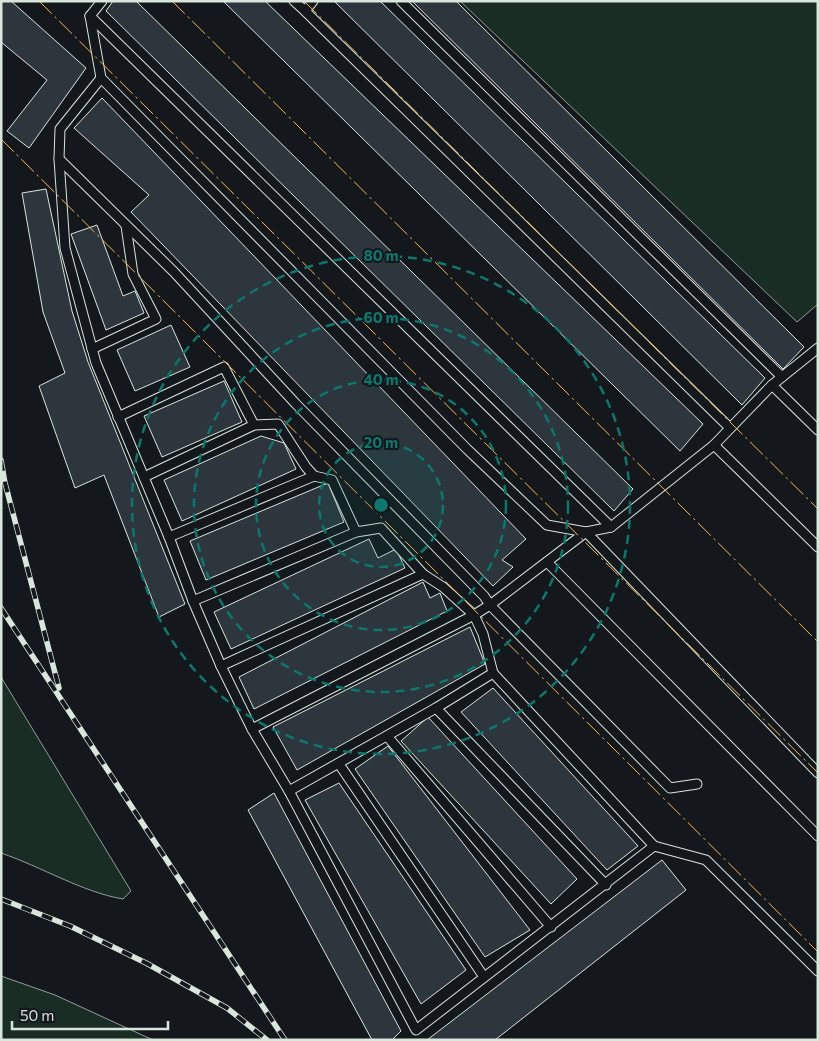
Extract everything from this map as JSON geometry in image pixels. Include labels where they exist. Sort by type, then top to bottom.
[{"type":"lane","points":[[102,1],[90,16],[101,78],[460,442],[547,525],[586,532],[611,527],[714,445],[772,385],[818,348]]},
{"type":"lane","points":[[294,1],[730,428]]},
{"type":"lane","points":[[304,11],[313,1]]},
{"type":"lane","points":[[401,1],[782,377]]},
{"type":"lane","points":[[90,16],[611,527]]},
{"type":"lane","points":[[101,78],[60,129],[58,159],[65,248],[96,364],[221,666],[252,729],[289,791],[416,1030],[654,846]]},
{"type":"lane","points":[[58,159],[174,272],[296,404],[670,788],[697,784]]},
{"type":"lane","points":[[92,349],[156,319],[134,274],[126,225]]},
{"type":"lane","points":[[118,417],[224,367],[254,425]]},
{"type":"lane","points":[[772,385],[818,430]]},
{"type":"lane","points":[[144,477],[254,425],[278,424],[314,476]]},
{"type":"lane","points":[[714,445],[818,547]]},
{"type":"lane","points":[[169,537],[314,476],[332,480],[356,532]]},
{"type":"lane","points":[[193,601],[356,532],[380,528],[423,574],[443,586],[474,616],[483,634],[493,673],[654,846],[706,860],[818,971]]},
{"type":"lane","points":[[252,729],[474,616],[586,532]]},
{"type":"lane","points":[[586,532],[818,773]]},
{"type":"lane","points":[[547,562],[818,836]]},
{"type":"lane","points":[[221,666],[423,574]]},
{"type":"lane","points":[[289,791],[436,708],[493,673]]},
{"type":"lane","points":[[436,708],[606,885]]},
{"type":"lane","points":[[387,736],[551,927]]},
{"type":"lane","points":[[339,764],[484,977]]},
{"type":"green space","points":[[460,1],[818,1],[818,304],[797,322]]},
{"type":"green space","points":[[1,677],[131,891],[123,899],[92,891],[1,853]]},
{"type":"green space","points":[[1,976],[55,995],[153,1040],[1,1040]]},
{"type":"building","points":[[1,1],[11,1],[86,68],[29,148],[7,131],[47,80],[1,42]]},
{"type":"building","points":[[113,1],[136,1],[633,489],[614,511],[106,11]]},
{"type":"building","points":[[223,1],[265,1],[703,424],[680,451]]},
{"type":"building","points":[[334,1],[380,1],[765,378],[742,405]]},
{"type":"building","points":[[412,1],[456,1],[804,347],[783,369]]},
{"type":"building","points":[[102,98],[526,539],[502,560],[513,567],[493,586],[131,212],[149,195],[74,128]]},
{"type":"building","points":[[46,189],[72,311],[88,362],[185,604],[159,617],[104,475],[75,488],[39,386],[65,373],[43,312],[22,193]]},
{"type":"building","points":[[97,225],[123,296],[135,291],[144,313],[106,330],[71,234]]},
{"type":"building","points":[[171,325],[190,367],[135,391],[117,350]]},
{"type":"building","points":[[224,381],[242,422],[162,457],[144,416]]},
{"type":"building","points":[[261,436],[284,443],[296,469],[182,521],[164,480]]},
{"type":"building","points":[[328,483],[344,522],[206,580],[190,541]]},
{"type":"building","points":[[369,539],[378,558],[396,549],[405,568],[231,649],[214,612]]},
{"type":"building","points":[[423,582],[430,598],[440,593],[447,611],[254,709],[239,677]]},
{"type":"building","points":[[470,627],[485,664],[297,770],[273,727]]},
{"type":"building","points":[[493,688],[638,846],[607,870],[461,712]]},
{"type":"building","points":[[428,717],[577,879],[551,904],[401,741]]},
{"type":"building","points":[[388,746],[530,930],[485,957],[355,769]]},
{"type":"building","points":[[339,783],[466,970],[421,1004],[305,800]]},
{"type":"building","points":[[274,793],[401,1031],[392,1040],[372,1040],[248,810]]},
{"type":"building","points":[[662,860],[686,890],[495,1040],[427,1040]]},
{"type":"railway","points":[[1,460],[5,483],[59,688]]},
{"type":"railway","points":[[1,608],[285,1040]]},
{"type":"railway","points":[[1,899],[70,926],[146,963],[227,1008],[267,1040]]},
{"type":"power","points":[[39,1],[818,773]]},
{"type":"power","points":[[172,1],[818,642]]},
{"type":"power","points":[[304,1],[818,509]]},
{"type":"power","points":[[1,139],[818,952]]}]
